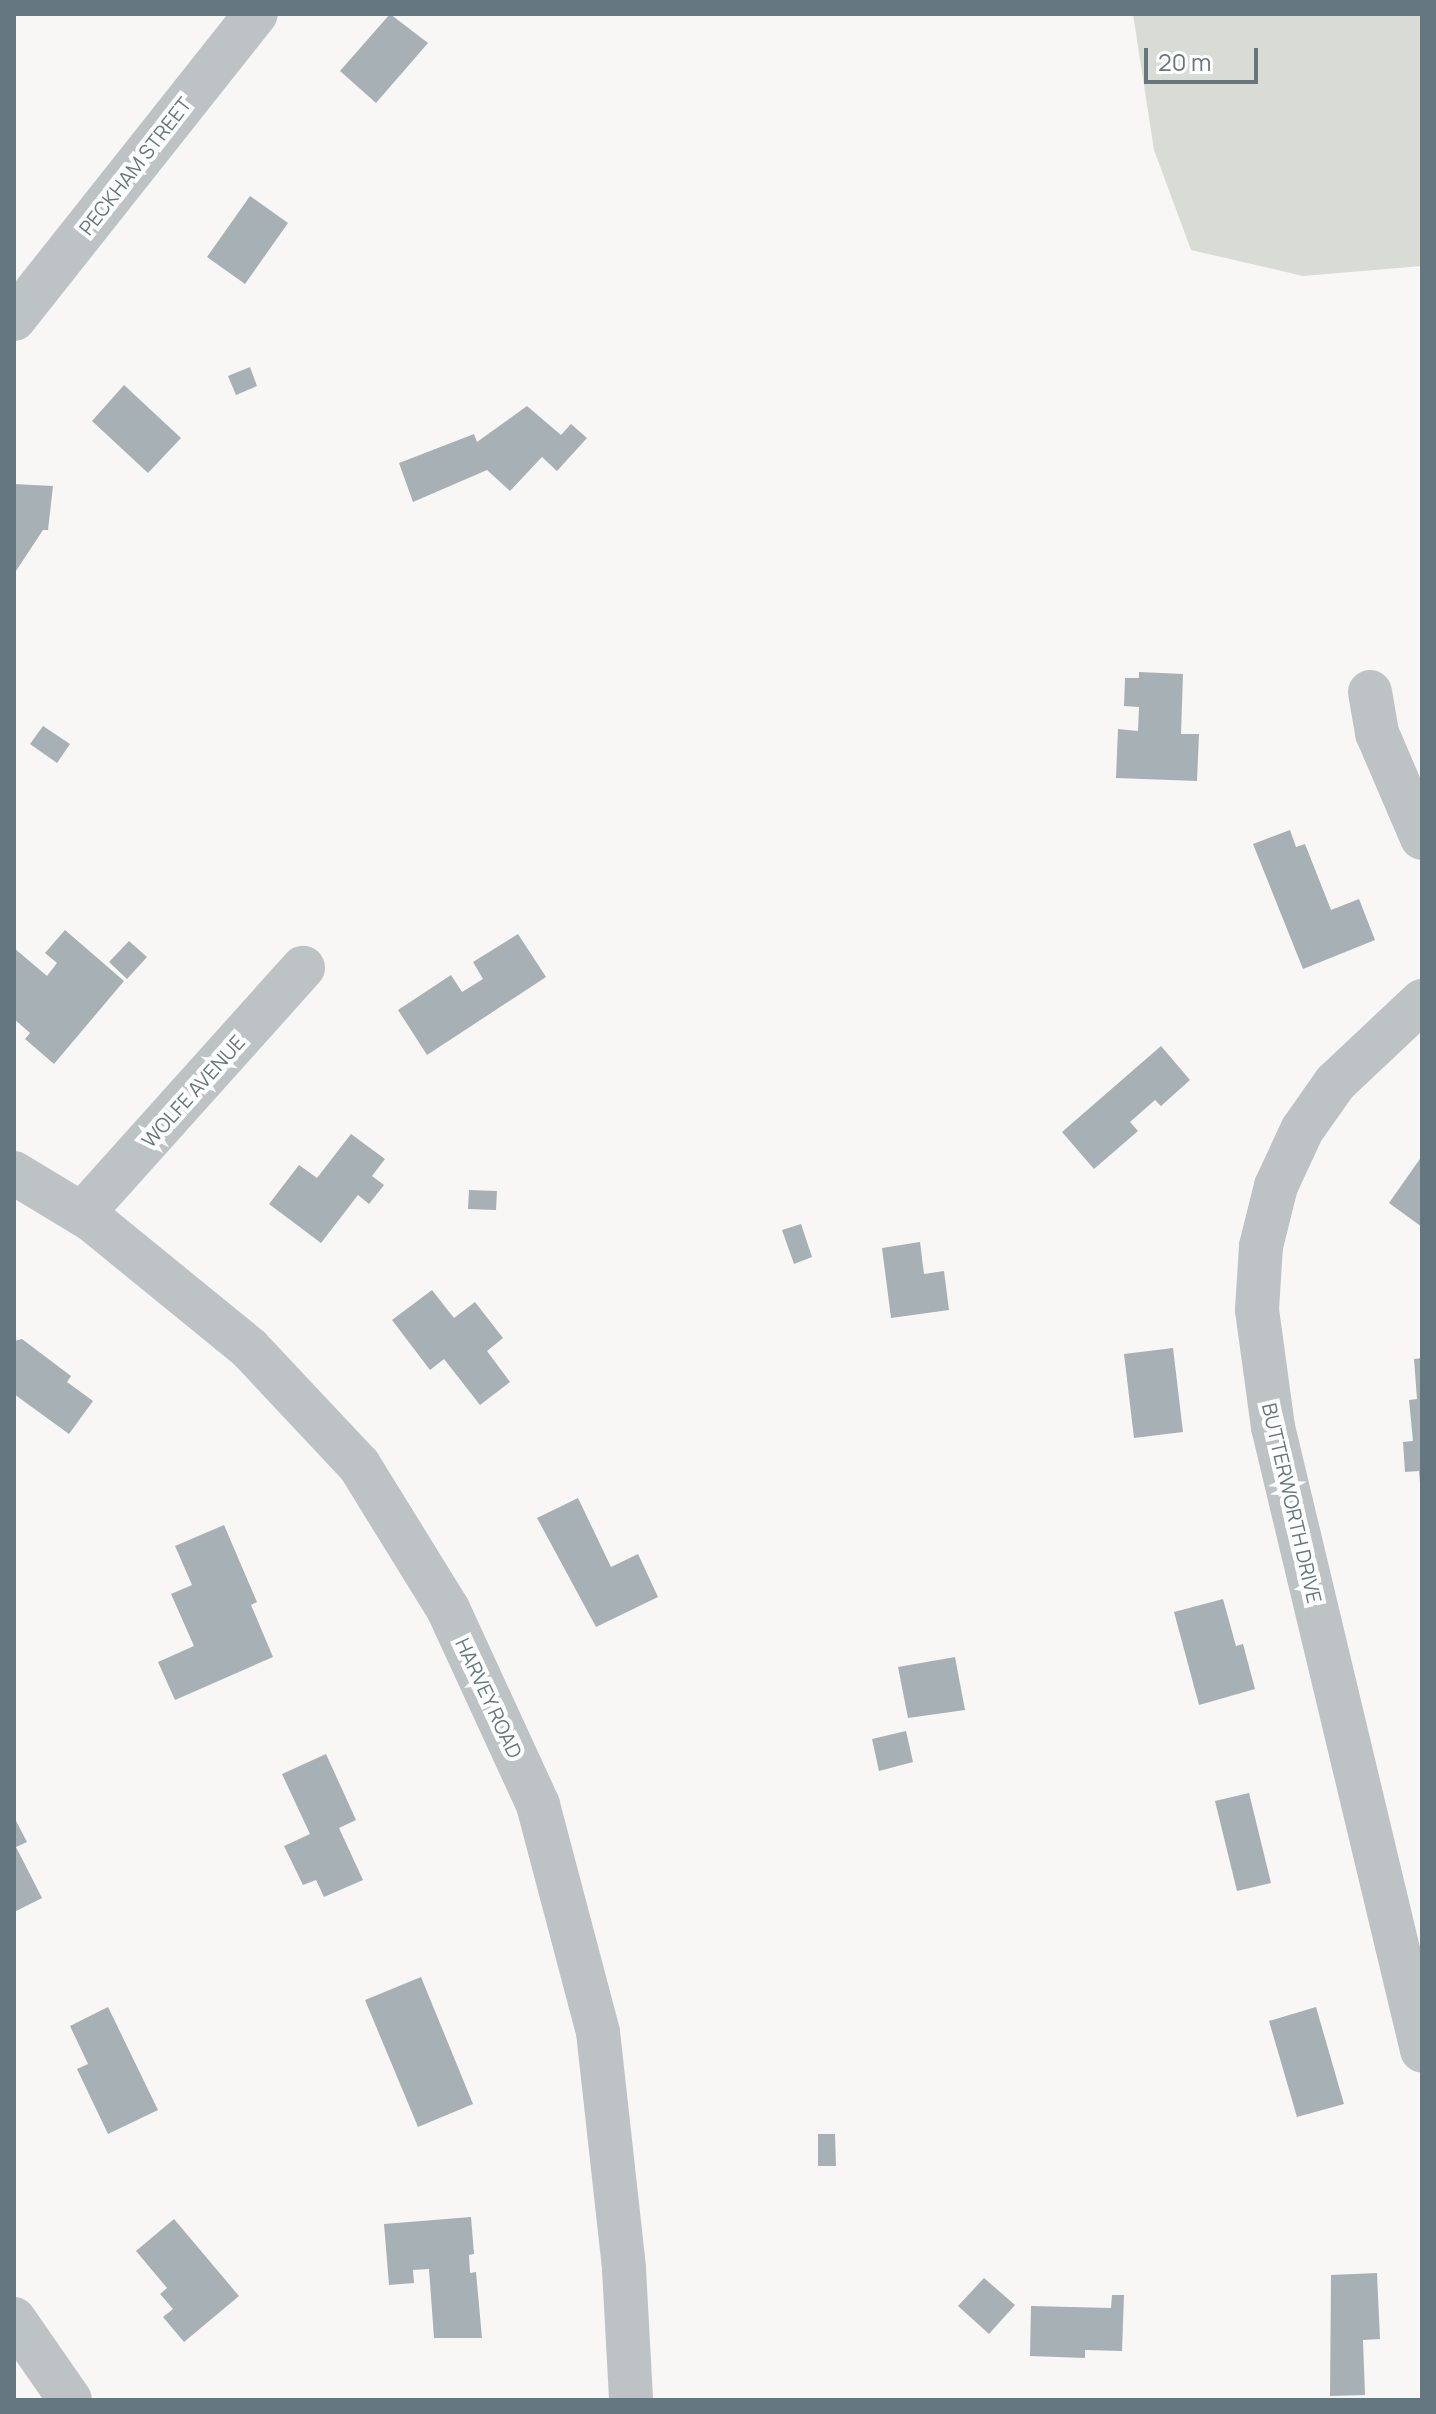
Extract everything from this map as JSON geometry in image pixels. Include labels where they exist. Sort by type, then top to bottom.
[{"type":"street","name":"PECKHAM STREET","points":[[14,319],[256,14]]},
{"type":"street","points":[[1370,692],[1377,733],[1422,838]]},
{"type":"street","name":"WOLFE AVENUE","points":[[82,1214],[303,968]]},
{"type":"street","name":"BUTTERWORTH DRIVE","points":[[1422,1001],[1335,1083],[1302,1130],[1276,1186],[1261,1246],[1257,1310],[1273,1427],[1422,2050]]},
{"type":"street","name":"HARVEY ROAD","points":[[14,1173],[82,1214],[249,1348],[359,1465],[448,1609],[538,1805],[598,2032],[624,2269],[631,2400]]},
{"type":"street","points":[[14,2319],[70,2400]]},
{"type":"shaded area","points":[[1133,14],[1422,14],[1422,266],[1303,276],[1191,250],[1154,150]]},
{"type":"building","points":[[390,14],[428,43],[376,103],[340,71]]},
{"type":"building","points":[[250,196],[288,223],[245,284],[207,257]]},
{"type":"building","points":[[250,367],[257,386],[236,395],[228,376]]},
{"type":"building","points":[[124,385],[181,438],[148,473],[92,421]]},
{"type":"building","points":[[527,406],[561,435],[571,424],[587,438],[557,471],[542,457],[510,491],[487,470],[413,502],[399,463],[474,434],[477,442]]},
{"type":"building","points":[[14,484],[53,486],[48,530],[43,530],[14,574]]},
{"type":"building","points":[[1139,672],[1183,674],[1181,734],[1199,734],[1197,781],[1116,778],[1118,729],[1138,731],[1139,707],[1124,706],[1125,678],[1139,678]]},
{"type":"building","points":[[43,726],[70,744],[57,763],[30,744]]},
{"type":"building","points":[[1290,830],[1296,847],[1305,844],[1331,910],[1359,899],[1375,940],[1303,969],[1253,844]]},
{"type":"building","points":[[65,930],[124,981],[54,1064],[25,1039],[30,1033],[14,1019],[14,948],[47,976],[57,963],[45,953]]},
{"type":"building","points":[[518,934],[546,977],[427,1055],[398,1010],[451,975],[462,992],[483,979],[473,962]]},
{"type":"building","points":[[129,941],[147,957],[127,979],[109,962]]},
{"type":"building","points":[[1161,1046],[1190,1080],[1161,1106],[1155,1100],[1130,1122],[1138,1131],[1094,1169],[1062,1132]]},
{"type":"building","points":[[351,1134],[385,1159],[372,1176],[384,1185],[369,1204],[358,1195],[321,1243],[269,1204],[299,1165],[317,1178]]},
{"type":"building","points":[[1422,1156],[1422,1227],[1389,1203]]},
{"type":"building","points":[[469,1190],[497,1191],[496,1210],[468,1209]]},
{"type":"building","points":[[801,1224],[812,1257],[794,1264],[782,1230]]},
{"type":"building","points":[[920,1242],[924,1274],[944,1271],[949,1310],[891,1318],[882,1248]]},
{"type":"building","points":[[432,1290],[454,1318],[475,1302],[503,1338],[487,1351],[510,1382],[480,1405],[444,1359],[430,1370],[392,1320]]},
{"type":"building","points":[[22,1339],[71,1376],[67,1382],[93,1401],[69,1434],[14,1394],[14,1341]]},
{"type":"building","points":[[1173,1348],[1183,1432],[1134,1438],[1124,1354]]},
{"type":"building","points":[[1422,1358],[1420,1483],[1419,1471],[1405,1472],[1403,1442],[1413,1441],[1409,1400],[1417,1399],[1414,1359]]},
{"type":"building","points":[[578,1498],[611,1567],[638,1554],[658,1597],[596,1627],[537,1518]]},
{"type":"building","points":[[224,1525],[257,1602],[251,1605],[273,1657],[175,1700],[158,1662],[194,1646],[171,1594],[192,1585],[175,1546]]},
{"type":"building","points":[[1223,1599],[1236,1646],[1243,1644],[1255,1689],[1199,1705],[1174,1612]]},
{"type":"building","points":[[955,1657],[965,1710],[908,1718],[898,1667]]},
{"type":"building","points":[[906,1731],[913,1762],[879,1771],[872,1739]]},
{"type":"building","points":[[326,1754],[356,1820],[339,1828],[363,1880],[324,1897],[316,1880],[303,1885],[284,1846],[310,1834],[282,1774]]},
{"type":"building","points":[[1249,1793],[1271,1883],[1237,1891],[1215,1801]]},
{"type":"building","points":[[14,1817],[27,1842],[16,1847],[42,1898],[14,1912]]},
{"type":"building","points":[[421,1977],[473,2104],[418,2127],[365,2000]]},
{"type":"building","points":[[108,2007],[158,2110],[108,2134],[77,2069],[88,2064],[70,2026]]},
{"type":"building","points":[[1316,2007],[1344,2104],[1297,2117],[1269,2021]]},
{"type":"building","points":[[818,2134],[835,2134],[836,2166],[818,2166]]},
{"type":"building","points":[[471,2217],[474,2254],[469,2255],[470,2273],[476,2272],[482,2338],[434,2338],[429,2269],[413,2270],[414,2283],[389,2285],[384,2224]]},
{"type":"building","points":[[174,2219],[239,2296],[184,2342],[163,2317],[173,2309],[160,2294],[167,2288],[136,2251]]},
{"type":"building","points":[[1377,2273],[1380,2339],[1363,2340],[1365,2395],[1330,2396],[1331,2275]]},
{"type":"building","points":[[984,2278],[1015,2305],[989,2334],[958,2306]]},
{"type":"building","points":[[1112,2295],[1124,2295],[1122,2351],[1085,2350],[1085,2358],[1030,2356],[1031,2306],[1111,2308]]}]
